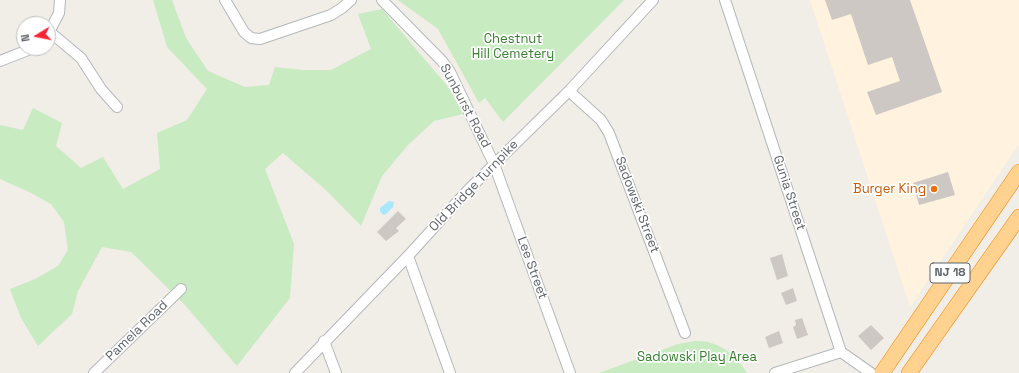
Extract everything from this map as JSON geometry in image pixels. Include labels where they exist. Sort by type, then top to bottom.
[{"type":"highway","name":"NJ 18","points":[[882,373],[1019,172]]},
{"type":"highway","name":"NJ 18","points":[[909,373],[1019,217]]},
{"type":"street","points":[[56,17],[60,0]]},
{"type":"street","points":[[225,0],[244,32],[251,38],[260,38],[331,15],[351,0]]},
{"type":"street","name":"Sunburst Road","points":[[382,0],[442,61],[450,72],[494,164]]},
{"type":"street","name":"Old Bridge Turnpike","points":[[295,373],[408,256],[468,190],[569,91],[653,0]]},
{"type":"street","name":"Gunia Street","points":[[725,0],[841,352]]},
{"type":"street","points":[[56,38],[81,58],[101,89],[117,107]]},
{"type":"street","points":[[0,61],[16,55]]},
{"type":"street","name":"Sadowski Street","points":[[569,91],[601,120],[609,133],[685,333]]},
{"type":"street","name":"Lee Street","points":[[494,164],[570,373]]},
{"type":"street","points":[[408,256],[450,373]]},
{"type":"street","name":"Pamela Road","points":[[94,373],[181,289]]},
{"type":"street","points":[[324,342],[336,373]]},
{"type":"street","points":[[775,373],[841,352],[871,373]]},
{"type":"shaded area","points":[[810,0],[1019,0],[1019,144],[910,307]]},
{"type":"green space","points":[[153,0],[172,0],[186,38],[208,71],[245,87],[269,85],[275,67],[302,70],[331,70],[371,49],[358,14],[382,9],[449,88],[463,114],[434,121],[408,145],[382,176],[361,226],[327,191],[283,153],[265,169],[294,244],[290,298],[237,366],[185,305],[131,252],[102,247],[78,291],[72,314],[38,346],[21,318],[10,289],[35,279],[58,266],[68,250],[64,222],[51,204],[0,179],[0,125],[23,130],[33,108],[62,123],[56,146],[81,168],[103,157],[123,189],[160,169],[157,133],[187,120],[207,89],[167,47]]},
{"type":"green space","name":"Chestnut Hill Cemetery","points":[[398,0],[624,0],[503,122],[485,98],[479,103],[438,29]]},
{"type":"green space","name":"Sadowski Play Area","points":[[695,341],[717,345],[727,351],[741,363],[747,373],[599,373],[678,344]]},
{"type":"water","points":[[389,201],[394,202],[393,207],[385,215],[382,214],[380,208]]},
{"type":"building","points":[[825,0],[910,0],[942,92],[876,115],[867,92],[900,81],[892,57],[868,65],[851,14],[832,20]]},
{"type":"building","name":"Burger King","points":[[948,172],[955,195],[919,205],[913,183]]},
{"type":"building","points":[[398,211],[406,219],[396,228],[399,231],[386,241],[377,232]]},
{"type":"building","points":[[782,254],[788,276],[777,280],[770,258]]},
{"type":"building","points":[[793,288],[797,301],[786,305],[781,293]]},
{"type":"building","points":[[802,318],[808,335],[797,339],[793,327],[796,325],[795,320]]},
{"type":"building","points":[[871,325],[884,338],[871,350],[858,336]]},
{"type":"building","points":[[779,331],[783,343],[769,348],[765,337]]},
{"type":"place","name":"Burger King","points":[[934,189]]}]
